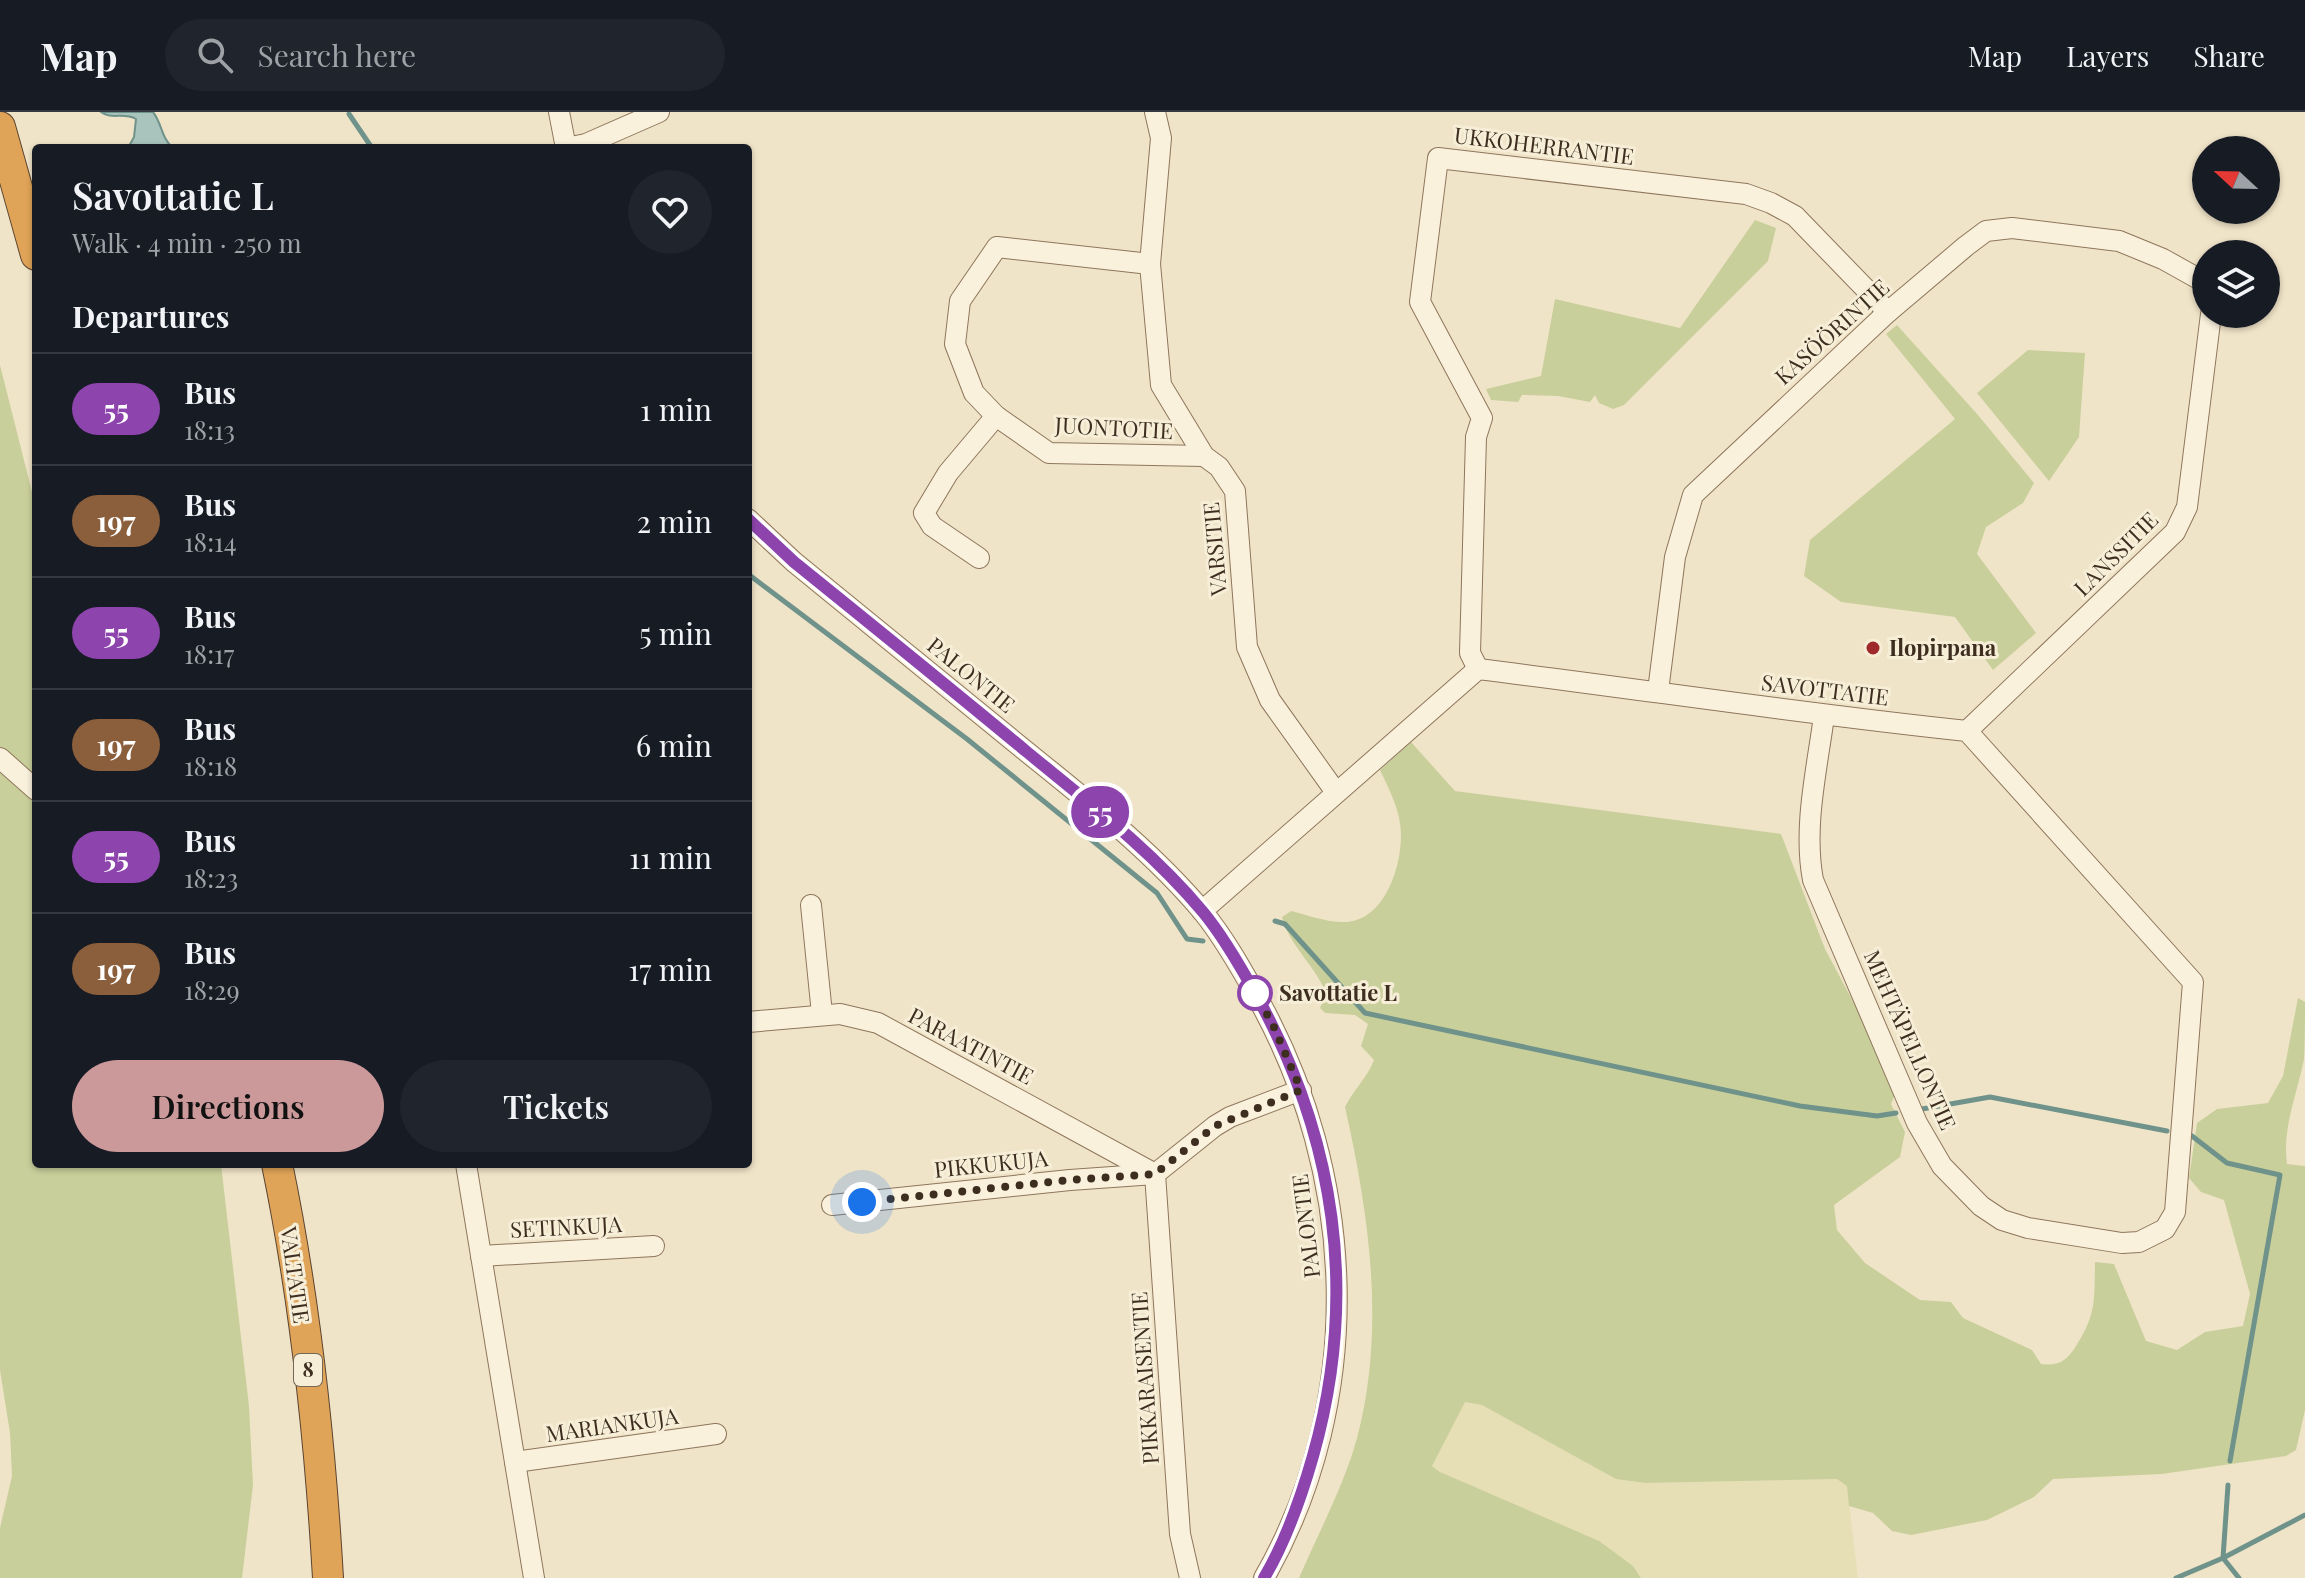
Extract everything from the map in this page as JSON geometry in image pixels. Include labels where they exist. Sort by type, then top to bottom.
[{"type":"highway","points":[[0,127],[32,241]]},
{"type":"highway","name":"VALTATIE","points":[[278,1168],[317,1440],[328,1578]]},
{"type":"street","points":[[559,112],[565,144]]},
{"type":"street","points":[[586,144],[659,112]]},
{"type":"street","name":"VARSITIE","points":[[1155,112],[1161,138],[1150,264],[1161,385],[1204,456],[1219,467],[1235,491],[1247,647],[1270,700],[1335,791]]},
{"type":"street","name":"UKKOHERRANTIE","points":[[1478,669],[1470,653],[1476,437],[1482,418],[1420,302],[1438,158],[1746,194],[1795,216],[1888,312]]},
{"type":"street","name":"KASÖÖRINTIE","points":[[1658,691],[1675,557],[1693,495],[1888,312],[1986,231],[2012,228],[2119,241],[2192,275]]},
{"type":"street","name":"JUONTOTIE","points":[[1150,264],[997,247],[960,301],[955,344],[974,393],[996,416],[1049,453],[1204,456]]},
{"type":"street","name":"LANSSITIE","points":[[1967,731],[2175,532],[2187,507],[2209,328]]},
{"type":"street","points":[[979,558],[932,526],[924,513],[948,473],[996,416]]},
{"type":"street","name":"PALONTIE","points":[[752,523],[794,562],[1153,858],[1217,930],[1273,1025],[1301,1090],[1319,1147],[1329,1193],[1337,1272],[1336,1331],[1329,1392],[1316,1446],[1288,1529],[1264,1578]]},
{"type":"street","points":[[1202,911],[1335,791],[1478,669]]},
{"type":"street","name":"SAVOTTATIE","points":[[1478,669],[1658,691],[1824,716],[1967,731]]},
{"type":"street","name":"MEHTÄPELLONTIE","points":[[1824,716],[1811,820],[1809,859],[1813,880],[1917,1123],[1942,1166],[1981,1206],[2002,1220],[2028,1228],[2122,1243],[2139,1242],[2165,1229],[2175,1212],[2193,982],[1967,731]]},
{"type":"street","points":[[0,758],[32,786]]},
{"type":"street","points":[[811,905],[822,1014]]},
{"type":"street","name":"PARAATINTIE","points":[[752,1022],[840,1014],[878,1023],[1155,1174]]},
{"type":"street","points":[[1155,1174],[1215,1126],[1301,1090]]},
{"type":"street","points":[[467,1168],[534,1578]]},
{"type":"street","name":"PIKKUKUJA","points":[[832,1205],[1155,1174]]},
{"type":"street","name":"PIKKARAISENTIE","points":[[1155,1174],[1180,1534],[1190,1578]]},
{"type":"street","name":"SETINKUJA","points":[[481,1256],[654,1246]]},
{"type":"street","name":"MARIANKUJA","points":[[515,1462],[716,1434]]},
{"type":"shaded area","points":[[1464,1402],[1482,1405],[1616,1479],[1645,1483],[1837,1479],[1847,1485],[1858,1578],[1641,1578],[1633,1566],[1440,1472],[1432,1465]]},
{"type":"green space","points":[[1755,220],[1776,228],[1768,261],[1624,405],[1613,409],[1599,403],[1595,395],[1590,402],[1558,396],[1522,395],[1518,402],[1491,400],[1486,389],[1541,376],[1555,299],[1680,328]]},
{"type":"green space","points":[[1897,325],[2034,483],[2023,503],[1986,527],[1977,554],[2036,633],[1993,670],[1955,617],[1841,602],[1804,576],[1810,540],[1955,419],[1886,334]]},
{"type":"green space","points":[[2028,350],[2085,353],[2079,437],[2049,481],[1977,393]]},
{"type":"green space","points":[[0,365],[32,492],[32,1168],[221,1168],[249,1406],[253,1485],[242,1578],[0,1578],[0,1528],[12,1476],[10,1433],[0,1370]]},
{"type":"green space","points":[[1411,742],[1455,791],[1781,834],[1825,949],[1880,1052],[1896,1092],[1891,1104],[1905,1132],[1900,1157],[1834,1205],[1837,1230],[1865,1263],[1920,1300],[1951,1302],[1963,1318],[2032,1350],[2041,1364],[2065,1359],[2083,1334],[2093,1306],[2095,1262],[2114,1264],[2146,1341],[2177,1350],[2205,1332],[2243,1326],[2250,1294],[2224,1200],[2201,1192],[2189,1178],[2197,1123],[2217,1109],[2268,1103],[2283,1076],[2298,998],[2305,1002],[2304,1059],[2288,1124],[2286,1151],[2287,1164],[2305,1166],[2305,1410],[2296,1450],[2286,1456],[2162,1474],[2053,1479],[2034,1497],[1987,1520],[1911,1535],[1892,1531],[1873,1513],[1849,1506],[1847,1486],[1837,1479],[1645,1483],[1616,1479],[1482,1405],[1465,1402],[1432,1466],[1599,1541],[1633,1566],[1641,1578],[1299,1578],[1346,1473],[1366,1397],[1371,1355],[1371,1272],[1361,1189],[1345,1107],[1374,1060],[1361,1046],[1368,1024],[1355,1015],[1325,1013],[1320,1008],[1326,993],[1291,938],[1282,917],[1291,911],[1346,922],[1359,919],[1380,903],[1398,863],[1401,826],[1380,770]]},
{"type":"water","points":[[101,112],[153,112],[170,144],[130,144],[136,119]]},
{"type":"waterway","points":[[349,114],[369,144]]},
{"type":"waterway","points":[[752,577],[967,739],[1157,893],[1187,939],[1203,941]]},
{"type":"waterway","points":[[1275,921],[1285,924],[1365,1013],[1800,1106],[1877,1116],[1896,1113]]},
{"type":"waterway","points":[[1922,1109],[1990,1097],[2167,1131]]},
{"type":"waterway","points":[[2192,1136],[2227,1163],[2280,1175],[2230,1461]]},
{"type":"waterway","points":[[2228,1485],[2223,1558],[2239,1578]]},
{"type":"waterway","points":[[2176,1578],[2223,1558],[2305,1515]]},
{"type":"bus line","name":"55","points":[[752,523],[794,562],[1153,858],[1217,930],[1273,1025],[1301,1090],[1319,1147],[1334,1230],[1337,1319],[1329,1392],[1305,1484],[1288,1529],[1264,1578]]},
{"type":"place","name":"Ilopirpana","points":[[1873,648]]},
{"type":"place","name":"Savottatie L","points":[[1255,993]]},
{"type":"route","points":[[862,1202],[1155,1174],[1199,1136],[1230,1117],[1301,1090],[1273,1025],[1255,993]]}]
